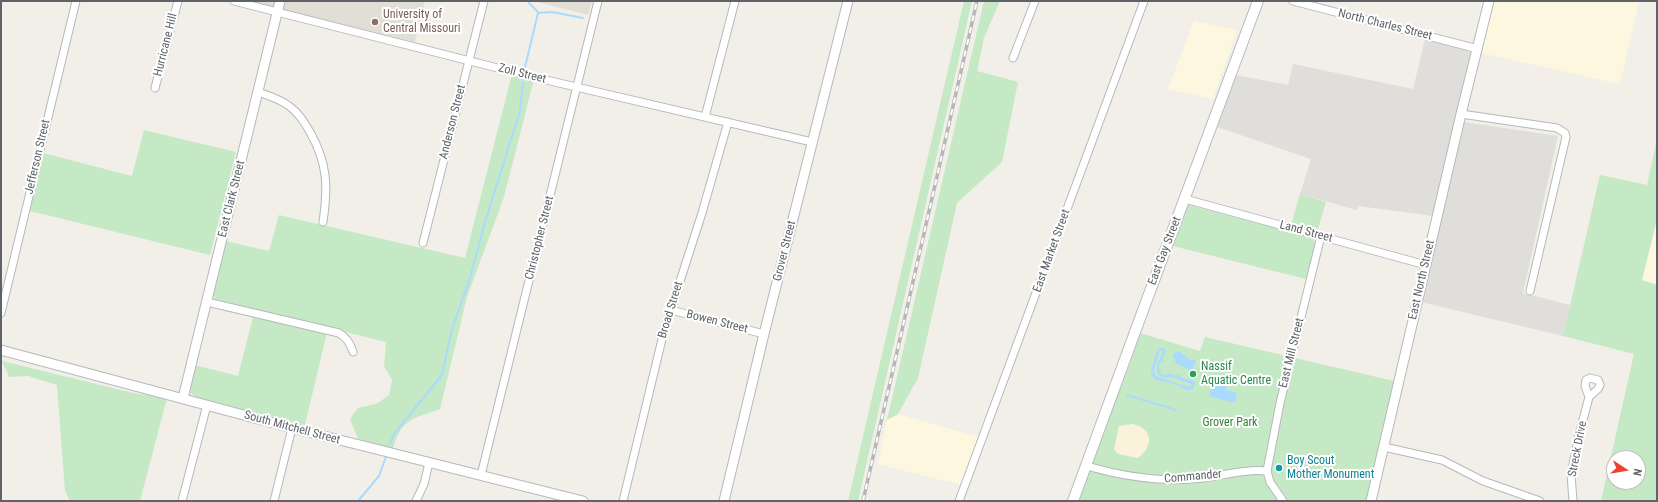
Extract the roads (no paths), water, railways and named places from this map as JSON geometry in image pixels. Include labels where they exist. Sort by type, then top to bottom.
[{"type":"main road","name":"East Gay Street","points":[[1073,501],[1258,1]]},
{"type":"street","name":"Jefferson Street","points":[[1,314],[76,1]]},
{"type":"street","name":"Hurricane Hill","points":[[155,88],[178,1]]},
{"type":"street","name":"Zoll Street","points":[[234,1],[577,87],[812,142]]},
{"type":"street","name":"East Clark Street","points":[[184,398],[280,1]]},
{"type":"street","name":"Anderson Street","points":[[423,243],[484,1]]},
{"type":"street","name":"Christopher Street","points":[[481,475],[598,1]]},
{"type":"street","points":[[705,117],[735,1]]},
{"type":"street","name":"Grover Street","points":[[724,501],[764,334],[848,1]]},
{"type":"street","points":[[1013,58],[1035,1]]},
{"type":"street","name":"East Market Street","points":[[959,501],[1144,1]]},
{"type":"street","name":"North Charles Street","points":[[1293,1],[1478,49]]},
{"type":"street","name":"East North Street","points":[[1371,501],[1489,1]]},
{"type":"street","points":[[258,92],[281,101],[298,112],[316,143],[327,177],[323,222]]},
{"type":"street","points":[[1462,114],[1557,128],[1565,133],[1566,137],[1530,291]]},
{"type":"street","name":"Broad Street","points":[[623,501],[651,384],[671,310],[702,212],[728,122]]},
{"type":"street","name":"Land Street","points":[[1185,199],[1426,265]]},
{"type":"street","name":"East Mill Street","points":[[1267,471],[1286,377],[1321,236]]},
{"type":"street","points":[[207,302],[339,333],[350,343],[353,352]]},
{"type":"street","name":"Bowen Street","points":[[671,310],[764,334]]},
{"type":"street","name":"South Mitchell Street","points":[[1,350],[292,428],[583,501]]},
{"type":"street","name":"Streck Drive","points":[[1573,501],[1572,466],[1589,397]]},
{"type":"street","points":[[182,501],[207,405]]},
{"type":"street","points":[[274,501],[292,428]]},
{"type":"street","points":[[1384,447],[1442,460],[1483,481],[1540,501]]},
{"type":"street","points":[[416,501],[424,484],[429,463]]},
{"type":"street","name":"Commander","points":[[1087,466],[1133,478],[1163,480],[1204,478],[1248,470],[1267,471]]},
{"type":"street","points":[[1267,471],[1270,482],[1283,501]]},
{"type":"water","points":[[1162,347],[1166,352],[1162,360],[1164,360],[1162,364],[1161,361],[1159,366],[1160,372],[1163,375],[1172,374],[1177,377],[1177,374],[1181,376],[1179,377],[1194,381],[1195,384],[1193,389],[1187,390],[1174,384],[1156,380],[1152,376],[1151,370],[1157,351]],"holes":[[[1162,350],[1163,352],[1157,365],[1157,374],[1165,378],[1172,377],[1191,384],[1191,387],[1155,375],[1154,371],[1159,352]]]},
{"type":"water","points":[[1179,351],[1191,360],[1196,360],[1192,371],[1177,363],[1173,358],[1173,354]]},
{"type":"water","points":[[1214,374],[1229,378],[1226,390],[1237,393],[1235,403],[1209,396]]},
{"type":"waterway","points":[[529,3],[538,12]]},
{"type":"waterway","points":[[525,67],[538,13],[552,12],[583,18]]},
{"type":"waterway","points":[[390,444],[394,434],[442,375],[452,329],[470,278],[485,222],[520,111],[523,83]]},
{"type":"waterway","points":[[1127,395],[1176,410]]},
{"type":"waterway","points":[[358,501],[379,476],[386,457]]},
{"type":"railway","points":[[863,501],[977,1]]},
{"type":"place","name":"University of Central Missouri","points":[[375,22]]},
{"type":"place","name":"Nassif Aquatic Centre","points":[[1193,374]]},
{"type":"place","name":"Boy Scout Mother Monument","points":[[1279,468]]},
{"type":"park label","name":"Grover Park","points":[[1230,423]]}]
